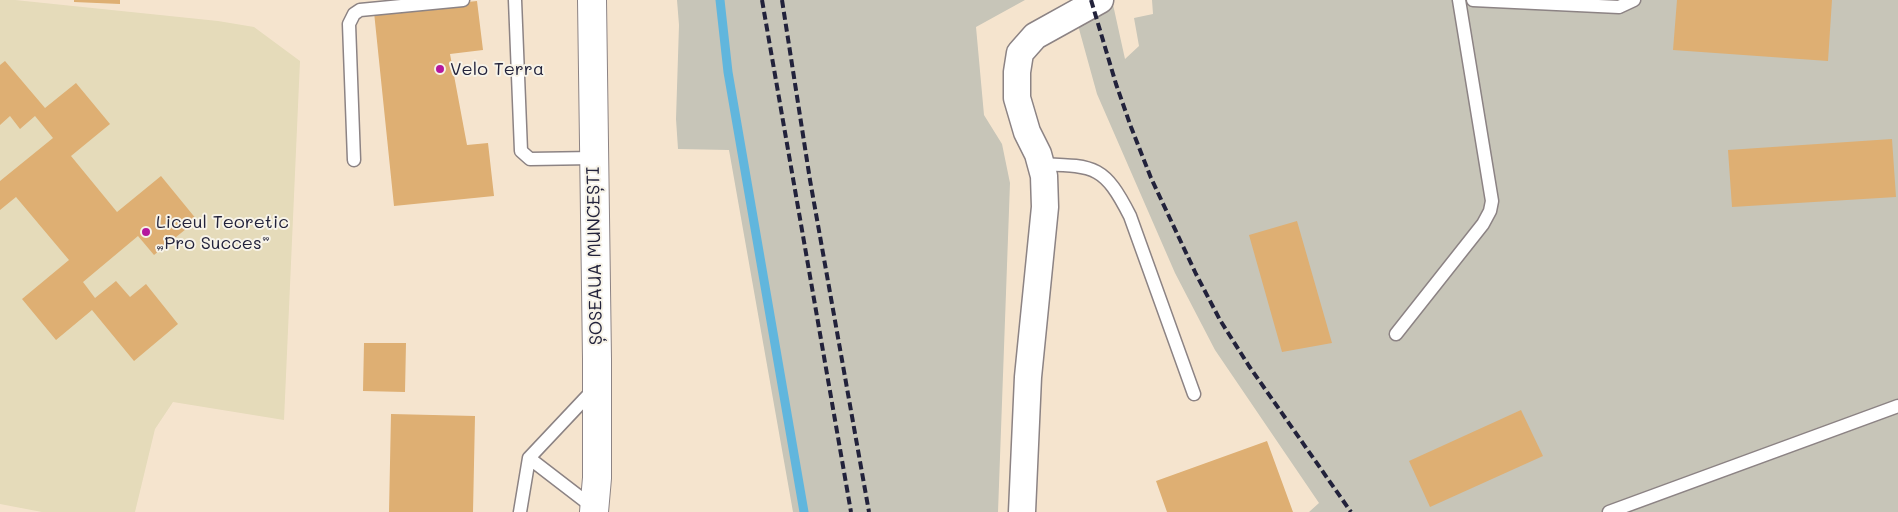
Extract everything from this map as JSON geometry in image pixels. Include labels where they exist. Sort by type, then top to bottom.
[{"type":"main road","name":"ȘOSEAUA MUNCEȘTI","points":[[592,0],[597,385],[597,478],[594,510]]},
{"type":"street","points":[[1022,512],[1028,377],[1045,207],[1044,176],[1038,154],[1027,132],[1017,98],[1016,72],[1020,54],[1035,36],[1100,0]]},
{"type":"lane","points":[[354,160],[348,24],[350,19],[360,10],[463,0]]},
{"type":"lane","points":[[515,0],[521,151],[530,159],[594,158]]},
{"type":"lane","points":[[1396,334],[1483,224],[1492,201],[1460,0]]},
{"type":"lane","points":[[1473,0],[1618,7],[1634,0]]},
{"type":"lane","points":[[1040,164],[1082,165],[1104,176],[1119,195],[1130,216],[1194,394]]},
{"type":"lane","points":[[520,512],[529,458],[597,385]]},
{"type":"lane","points":[[1610,512],[1898,406]]},
{"type":"lane","points":[[529,458],[594,510]]},
{"type":"shaded area","name":"Liceul Teoretic „Pro Succes”","points":[[0,0],[218,21],[254,27],[300,61],[284,420],[173,402],[155,429],[135,512],[42,512],[0,504]]},
{"type":"shaded area","points":[[677,0],[1025,0],[976,27],[984,115],[1002,144],[1010,183],[998,512],[793,512],[729,150],[678,149],[676,119],[679,25]]},
{"type":"shaded area","points":[[1071,0],[1112,0],[1125,59],[1139,46],[1134,18],[1153,14],[1152,0],[1898,0],[1898,512],[1309,512],[1319,503],[1215,350],[1175,273],[1097,94]]},
{"type":"building","points":[[74,0],[120,0],[120,4],[74,2]]},
{"type":"building","points":[[1677,0],[1832,0],[1828,61],[1673,50]]},
{"type":"building","points":[[477,1],[483,50],[450,54],[467,145],[488,143],[494,196],[394,206],[374,12]]},
{"type":"building","points":[[5,61],[45,108],[76,83],[110,124],[71,156],[117,212],[161,176],[197,220],[154,255],[138,236],[83,282],[95,298],[116,281],[130,297],[146,284],[178,324],[134,361],[92,310],[56,340],[22,299],[69,260],[16,197],[0,210],[0,181],[53,138],[35,116],[20,129],[10,116],[0,125],[0,65]]},
{"type":"building","points":[[1892,139],[1896,197],[1732,207],[1728,150]]},
{"type":"building","points":[[1297,221],[1332,343],[1282,352],[1249,235]]},
{"type":"building","points":[[364,343],[406,343],[405,392],[363,391]]},
{"type":"building","points":[[1521,410],[1543,456],[1430,507],[1409,461]]},
{"type":"building","points":[[391,414],[475,416],[473,512],[389,512]]},
{"type":"building","points":[[1267,441],[1293,512],[1167,512],[1156,481]]},
{"type":"waterway","points":[[720,0],[728,72],[804,512]]},
{"type":"railway","points":[[762,0],[851,512]]},
{"type":"railway","points":[[782,0],[810,180],[869,512]]},
{"type":"railway","points":[[1091,0],[1131,127],[1151,178],[1196,274],[1220,320],[1249,366],[1351,512]]},
{"type":"place","name":"Velo Terra","points":[[440,69]]},
{"type":"place","name":"Liceul Teoretic „Pro Succes”","points":[[146,232]]}]
